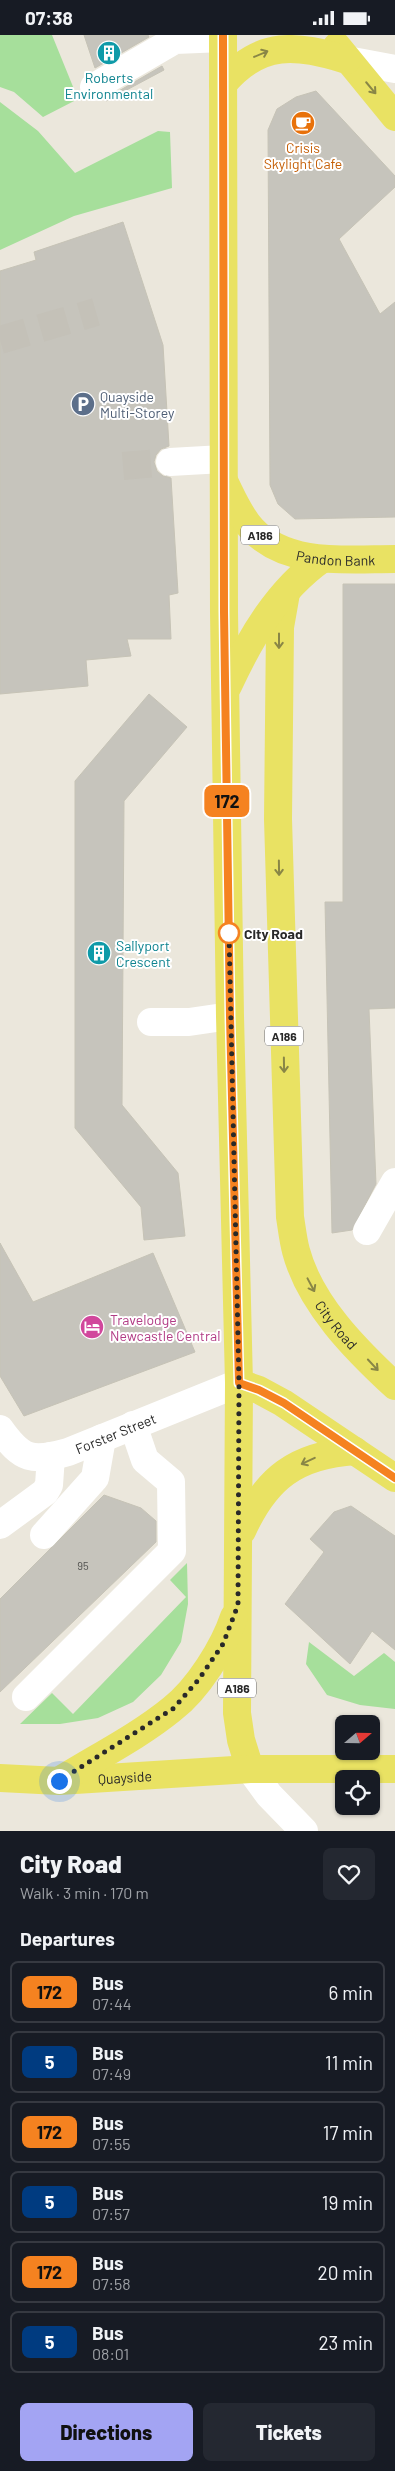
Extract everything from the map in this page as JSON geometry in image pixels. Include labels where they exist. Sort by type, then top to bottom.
[{"type":"main road","points":[[328,35],[395,117]]},
{"type":"main road","name":"A186","points":[[223,36],[225,692],[230,1016],[239,1383],[237,1713],[241,1740],[250,1769]]},
{"type":"main road","points":[[223,84],[242,65],[253,58],[285,47],[316,51],[347,60]]},
{"type":"main road","name":"Pandon Bank","points":[[223,469],[235,504],[254,531],[281,550],[322,559],[395,559]]},
{"type":"main road","name":"A186","points":[[225,692],[256,630],[299,577],[322,559]]},
{"type":"main road","name":"City Road","points":[[286,593],[280,627],[278,819],[290,1217],[296,1252],[317,1297],[356,1346],[395,1386]]},
{"type":"main road","points":[[239,1383],[259,1390],[284,1403],[395,1478]]},
{"type":"main road","points":[[238,1538],[257,1501],[283,1474],[315,1457],[355,1451]]},
{"type":"main road","points":[[59,1781],[174,1708],[199,1679],[223,1644],[238,1605]]},
{"type":"main road","name":"Quayside","points":[[0,1778],[59,1781],[250,1769],[395,1769]]},
{"type":"street","points":[[94,87],[175,40],[223,36]]},
{"type":"street","points":[[347,60],[395,69]]},
{"type":"street","points":[[170,462],[223,469]]},
{"type":"street","points":[[150,1022],[189,1021],[230,1016]]},
{"type":"street","points":[[367,1231],[395,1182]]},
{"type":"street","name":"Forster Street","points":[[0,1429],[12,1446],[21,1453],[38,1458],[51,1457],[239,1383]]},
{"type":"street","points":[[26,1697],[172,1551],[171,1482],[144,1460],[133,1425]]},
{"type":"street","points":[[44,1535],[95,1478],[102,1437]]},
{"type":"street","points":[[0,1525],[45,1492],[49,1485],[51,1457]]},
{"type":"street","points":[[250,1769],[268,1795],[304,1831]]},
{"type":"green space","points":[[0,35],[52,35],[78,99],[43,117],[14,92],[0,87]]},
{"type":"green space","points":[[0,102],[38,131],[75,173],[158,131],[170,132],[172,188],[74,216],[0,250]]},
{"type":"green space","points":[[187,1563],[188,1604],[181,1642],[161,1675],[133,1702],[98,1718],[60,1724],[20,1724],[52,1693],[73,1714],[186,1597],[170,1580]]},
{"type":"green space","points":[[309,1642],[354,1676],[384,1653],[395,1662],[395,1709],[360,1705],[327,1695],[306,1664]]},
{"type":"building","name":"Roberts Environmental","points":[[84,35],[148,35],[149,37],[95,68]]},
{"type":"building","points":[[162,66],[164,70],[106,101],[105,99]]},
{"type":"building","points":[[316,91],[395,176],[395,187],[339,239],[380,314],[395,302],[395,517],[295,519],[278,504],[270,485],[268,130],[277,109],[296,97]]},
{"type":"building","name":"Quayside Multi-Storey","points":[[123,222],[163,345],[169,446],[161,449],[156,455],[154,462],[157,471],[163,476],[171,478],[178,593],[169,595],[171,639],[127,639],[131,656],[86,660],[88,686],[0,694],[0,271],[36,260],[34,252]]},
{"type":"building","points":[[343,584],[395,584],[395,1008],[369,1009],[376,1184],[352,1230],[332,1233],[325,902],[343,902]]},
{"type":"building","name":"Sallyport Crescent","points":[[149,694],[187,727],[124,801],[122,1105],[178,1173],[185,1236],[144,1240],[141,1207],[75,1128],[75,781]]},
{"type":"building","name":"Travelodge Newcastle Central","points":[[0,1243],[33,1302],[153,1253],[195,1352],[24,1416],[0,1376]]},
{"type":"building","points":[[104,1495],[141,1508],[156,1521],[156,1542],[0,1692],[0,1599]]},
{"type":"building","points":[[351,1506],[395,1536],[395,1650],[372,1631],[350,1664],[285,1604],[324,1552],[310,1539],[334,1512]]},
{"type":"tunnel","points":[[0,340],[96,312]]},
{"type":"tunnel","points":[[123,466],[170,462]]},
{"type":"bus line","name":"172","points":[[223,35],[224,612],[230,1016],[239,1383],[259,1390],[284,1403],[395,1478]]},
{"type":"place","name":"Roberts Environmental","points":[[109,53]]},
{"type":"place","name":"Crisis Skylight Cafe","points":[[303,123]]},
{"type":"place","name":"Quayside Multi-Storey","points":[[83,404]]},
{"type":"place","name":"City Road","points":[[229,933]]},
{"type":"place","name":"Sallyport Crescent","points":[[99,953]]},
{"type":"place","name":"Travelodge Newcastle Central","points":[[92,1327]]},
{"type":"route","points":[[59,1781],[174,1708],[187,1695],[223,1644],[238,1605],[238,1300],[229,933]]}]
